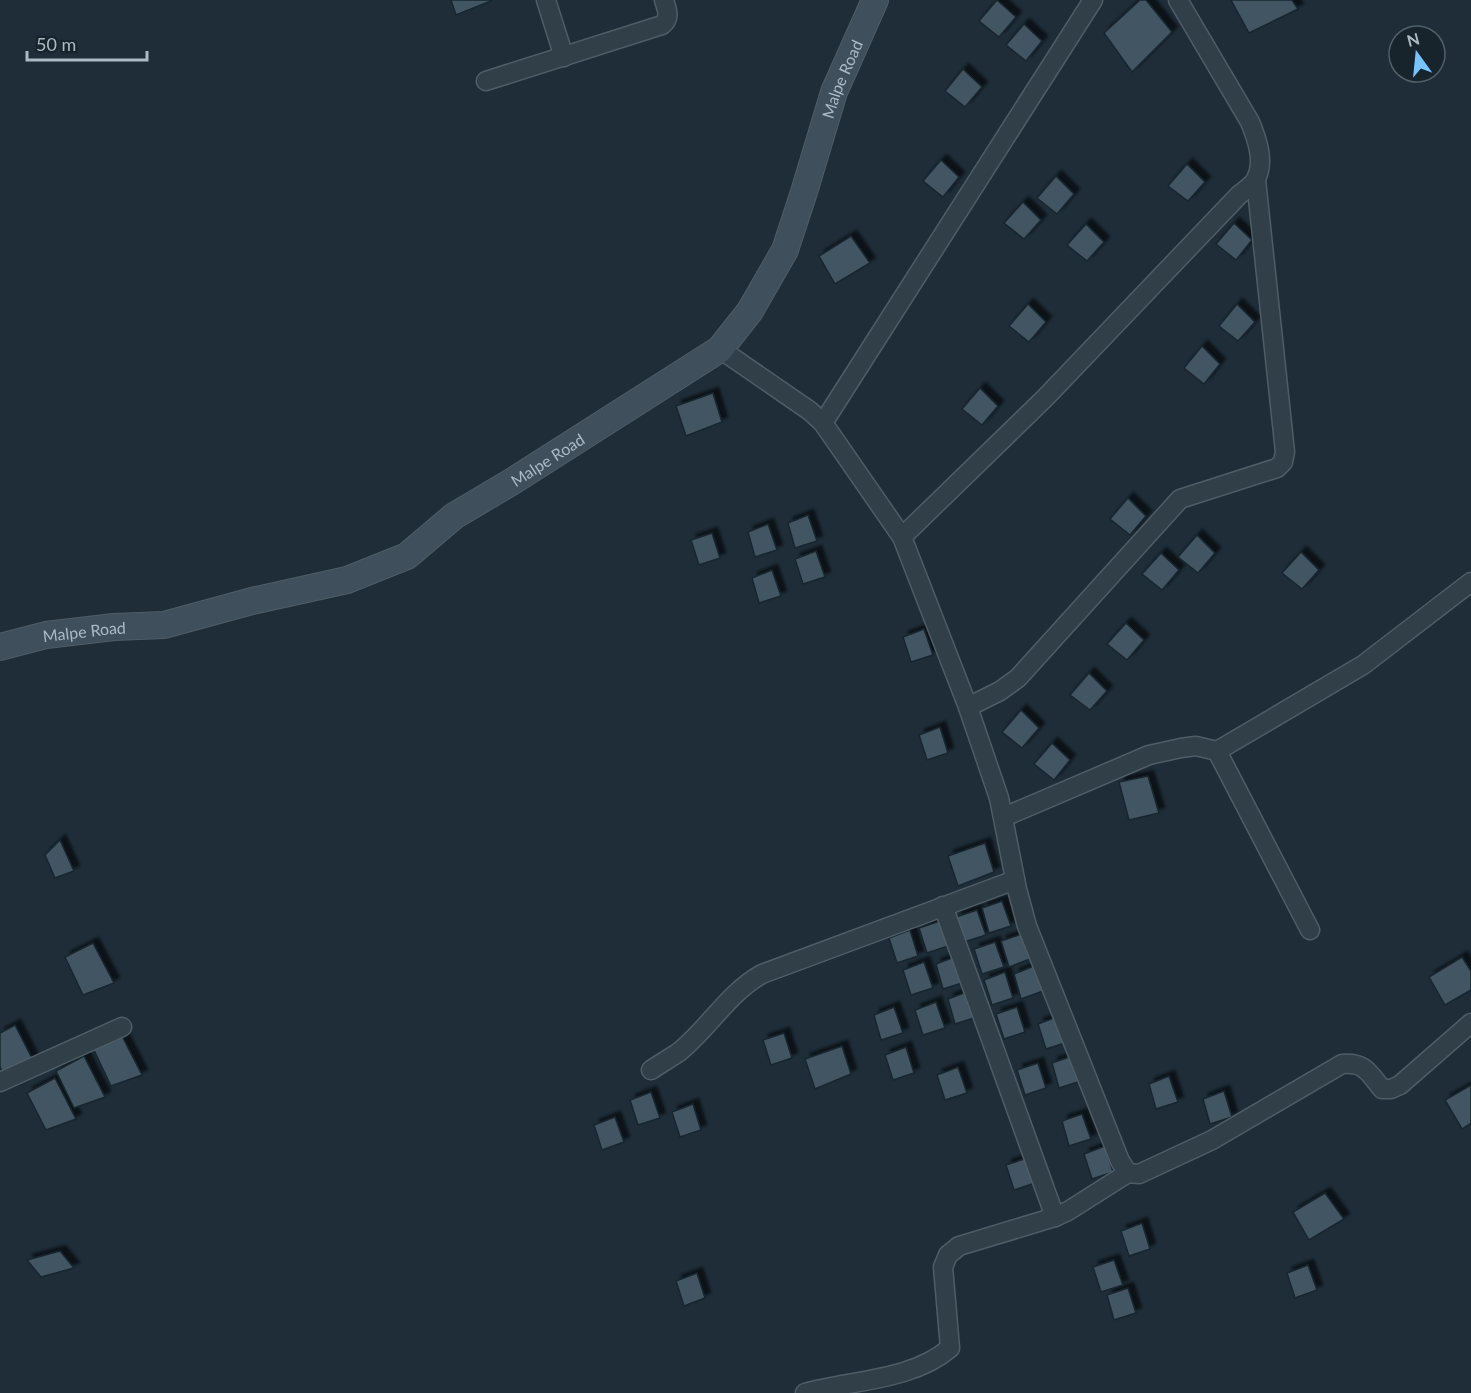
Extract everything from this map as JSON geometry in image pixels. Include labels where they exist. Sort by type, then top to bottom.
[{"type":"street","points":[[546,0],[564,57]]},
{"type":"street","points":[[486,81],[662,25],[668,16],[664,0]]},
{"type":"street","name":"Malpe Road","points":[[0,648],[46,635],[114,627],[164,625],[347,580],[407,556],[454,516],[720,349],[750,311],[785,250],[834,92],[875,0]]},
{"type":"street","points":[[823,423],[1093,0]]},
{"type":"street","points":[[968,707],[1000,691],[1018,678],[1180,499],[1277,468],[1283,462],[1285,452],[1256,180],[1260,160],[1257,139],[1250,122],[1179,0]]},
{"type":"street","points":[[902,537],[1045,398],[1256,180]]},
{"type":"street","points":[[720,349],[810,411],[823,423],[902,537],[968,707],[1004,817],[1015,880],[1027,926],[1120,1161],[1128,1173]]},
{"type":"street","points":[[1004,817],[1149,755],[1196,746],[1216,751],[1363,665],[1471,582]]},
{"type":"street","points":[[1216,751],[1310,930]]},
{"type":"street","points":[[651,1070],[679,1051],[737,991],[755,978],[1015,880]]},
{"type":"street","points":[[943,906],[1055,1217]]},
{"type":"street","points":[[805,1393],[896,1374],[942,1355],[950,1348],[943,1267],[948,1255],[959,1246],[1068,1211],[1128,1173],[1139,1174],[1212,1140],[1342,1064],[1353,1063],[1365,1067],[1382,1089],[1391,1089],[1400,1085],[1471,1023]]},
{"type":"street","points":[[0,1082],[122,1027]]},
{"type":"building","points":[[451,0],[491,0],[491,1],[456,15]]},
{"type":"building","points":[[997,0],[1016,17],[999,37],[979,21]]},
{"type":"building","points":[[1140,0],[1146,0],[1172,32],[1132,72],[1104,33]]},
{"type":"building","points":[[1231,0],[1292,0],[1298,9],[1249,33]]},
{"type":"building","points":[[1024,24],[1042,41],[1026,61],[1006,45]]},
{"type":"building","points":[[963,69],[982,87],[965,107],[945,91]]},
{"type":"building","points":[[941,160],[959,177],[943,197],[923,181]]},
{"type":"building","points":[[1187,164],[1205,182],[1188,201],[1168,186]]},
{"type":"building","points":[[1056,176],[1074,194],[1057,214],[1037,198]]},
{"type":"building","points":[[1023,202],[1041,220],[1024,239],[1004,223]]},
{"type":"building","points":[[1234,223],[1252,240],[1236,260],[1216,244]]},
{"type":"building","points":[[1086,224],[1104,242],[1087,261],[1067,245]]},
{"type":"building","points":[[851,236],[870,263],[835,284],[819,256]]},
{"type":"building","points":[[1028,304],[1046,322],[1029,342],[1009,326]]},
{"type":"building","points":[[1237,304],[1255,322],[1238,341],[1219,326]]},
{"type":"building","points":[[1202,346],[1220,364],[1204,384],[1184,368]]},
{"type":"building","points":[[980,388],[998,406],[982,425],[962,409]]},
{"type":"building","points":[[713,393],[722,422],[686,436],[676,406]]},
{"type":"building","points":[[1128,498],[1146,516],[1130,535],[1110,519]]},
{"type":"building","points":[[808,515],[817,541],[795,548],[788,523]]},
{"type":"building","points":[[768,524],[777,550],[755,557],[748,532]]},
{"type":"building","points":[[712,533],[720,558],[699,565],[691,540]]},
{"type":"building","points":[[1197,535],[1215,553],[1198,573],[1178,557]]},
{"type":"building","points":[[816,551],[825,577],[803,584],[795,559]]},
{"type":"building","points":[[1301,552],[1319,570],[1302,589],[1282,573]]},
{"type":"building","points":[[1161,553],[1179,570],[1162,590],[1142,574]]},
{"type":"building","points":[[772,570],[781,596],[759,603],[752,578]]},
{"type":"building","points":[[1126,623],[1144,640],[1127,660],[1107,644]]},
{"type":"building","points":[[924,629],[933,655],[911,662],[903,637]]},
{"type":"building","points":[[1089,673],[1107,691],[1090,710],[1070,695]]},
{"type":"building","points":[[1021,710],[1039,728],[1022,748],[1002,732]]},
{"type":"building","points":[[940,727],[948,753],[927,760],[919,735]]},
{"type":"building","points":[[1052,743],[1070,760],[1054,780],[1034,764]]},
{"type":"building","points":[[1148,776],[1159,813],[1129,820],[1119,782]]},
{"type":"building","points":[[60,840],[74,871],[55,878],[45,855]]},
{"type":"building","points":[[985,843],[994,872],[958,886],[948,856]]},
{"type":"building","points":[[1002,901],[1011,926],[989,933],[982,908]]},
{"type":"building","points":[[977,910],[986,935],[964,942],[956,917]]},
{"type":"building","points":[[940,921],[948,946],[927,953],[919,928]]},
{"type":"building","points":[[910,930],[918,956],[897,963],[889,938]]},
{"type":"building","points":[[1022,934],[1030,959],[1009,967],[1001,941]]},
{"type":"building","points":[[995,942],[1004,967],[982,974],[974,949]]},
{"type":"building","points":[[93,943],[114,983],[83,995],[65,957]]},
{"type":"building","points":[[957,956],[965,982],[943,989],[936,964]]},
{"type":"building","points":[[1462,957],[1471,971],[1471,990],[1445,1005],[1429,977]]},
{"type":"building","points":[[924,962],[933,988],[911,995],[903,970]]},
{"type":"building","points":[[1034,966],[1043,991],[1021,999],[1014,974]]},
{"type":"building","points":[[1005,972],[1013,998],[992,1005],[984,980]]},
{"type":"building","points":[[969,991],[977,1017],[955,1024],[948,999]]},
{"type":"building","points":[[936,1002],[945,1028],[923,1035],[915,1010]]},
{"type":"building","points":[[894,1007],[903,1033],[881,1040],[874,1015]]},
{"type":"building","points":[[1017,1007],[1025,1032],[1004,1039],[996,1014]]},
{"type":"building","points":[[1059,1016],[1068,1042],[1046,1049],[1038,1024]]},
{"type":"building","points":[[15,1025],[36,1066],[5,1077],[0,1067],[0,1033]]},
{"type":"building","points":[[784,1033],[792,1058],[771,1065],[763,1040]]},
{"type":"building","points":[[121,1034],[142,1075],[111,1086],[93,1048]]},
{"type":"building","points":[[842,1046],[851,1074],[815,1089],[805,1059]]},
{"type":"building","points":[[906,1047],[914,1073],[893,1080],[885,1055]]},
{"type":"building","points":[[84,1056],[105,1097],[74,1108],[56,1071]]},
{"type":"building","points":[[1072,1056],[1081,1081],[1059,1088],[1052,1063]]},
{"type":"building","points":[[1038,1063],[1046,1088],[1025,1095],[1017,1070]]},
{"type":"building","points":[[958,1067],[967,1093],[945,1100],[937,1075]]},
{"type":"building","points":[[1169,1076],[1178,1102],[1156,1109],[1149,1084]]},
{"type":"building","points":[[55,1078],[76,1119],[46,1130],[27,1093]]},
{"type":"building","points":[[1471,1085],[1471,1123],[1462,1129],[1445,1100]]},
{"type":"building","points":[[1224,1091],[1232,1117],[1210,1124],[1203,1099]]},
{"type":"building","points":[[651,1092],[660,1118],[638,1125],[630,1100]]},
{"type":"building","points":[[693,1104],[701,1130],[680,1137],[672,1112]]},
{"type":"building","points":[[1082,1114],[1091,1139],[1069,1146],[1062,1121]]},
{"type":"building","points":[[615,1117],[624,1142],[602,1150],[594,1125]]},
{"type":"building","points":[[1105,1146],[1113,1172],[1092,1179],[1084,1154]]},
{"type":"building","points":[[1027,1158],[1035,1183],[1014,1190],[1006,1165]]},
{"type":"building","points":[[1325,1193],[1344,1219],[1309,1240],[1293,1212]]},
{"type":"building","points":[[1142,1223],[1150,1249],[1129,1256],[1121,1231]]},
{"type":"building","points":[[60,1251],[74,1268],[41,1277],[27,1260]]},
{"type":"building","points":[[1114,1260],[1123,1285],[1101,1292],[1093,1267]]},
{"type":"building","points":[[1308,1265],[1317,1290],[1295,1298],[1287,1273]]},
{"type":"building","points":[[697,1273],[705,1298],[684,1306],[676,1281]]},
{"type":"building","points":[[1128,1288],[1136,1313],[1114,1320],[1107,1295]]}]
